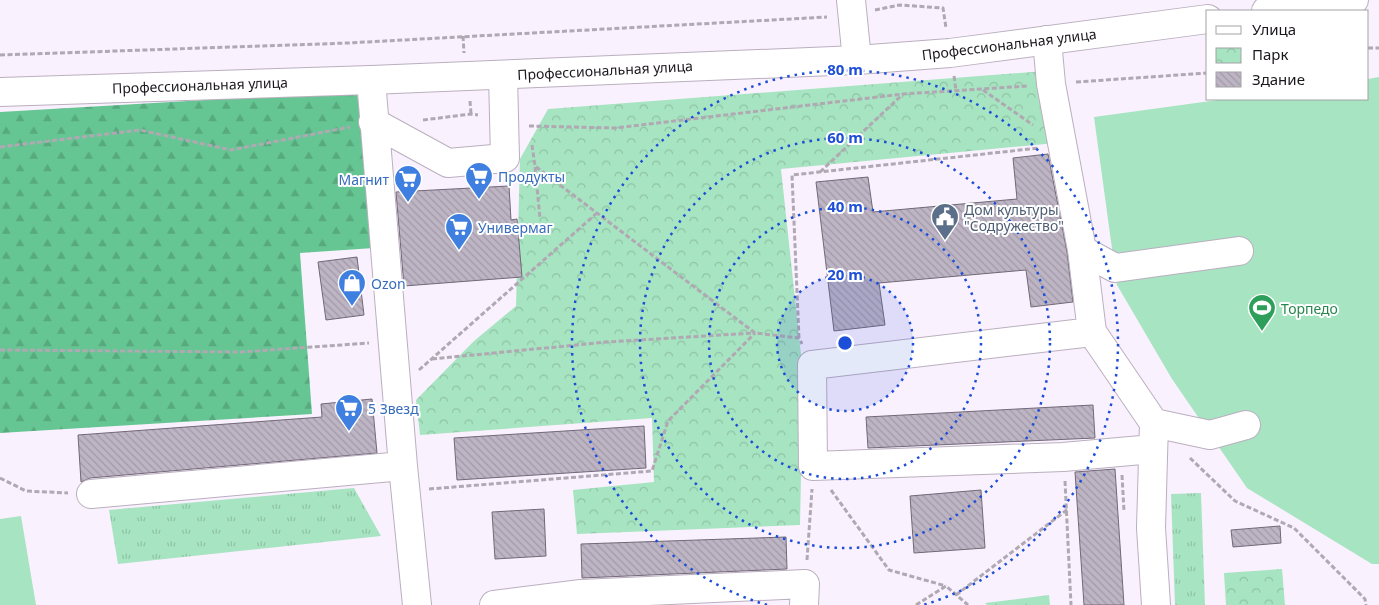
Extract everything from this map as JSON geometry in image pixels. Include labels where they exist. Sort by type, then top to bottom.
[{"type":"main road","points":[[1274,10],[1354,0]]},
{"type":"main road","points":[[852,7],[857,60]]},
{"type":"main road","name":"Профессиональная улица","points":[[0,92],[371,80],[857,60],[950,53],[1206,19]]},
{"type":"main road","points":[[1048,40],[1051,84],[1082,250],[1092,332],[1153,437],[1151,528],[1156,605]]},
{"type":"main road","points":[[373,122],[448,163],[505,158],[517,123],[503,74]]},
{"type":"main road","points":[[371,80],[396,390],[417,605]]},
{"type":"main road","points":[[1082,250],[1115,268],[1239,251]]},
{"type":"main road","points":[[1092,332],[812,365],[813,466],[1063,457],[1153,437],[1210,435],[1246,425]]},
{"type":"main road","points":[[91,494],[404,478]]},
{"type":"main road","points":[[494,605],[581,594],[804,594]]},
{"type":"path","points":[[0,55],[348,43],[900,5],[943,8],[956,91]]},
{"type":"path","points":[[418,121],[471,114],[517,123],[615,128],[903,94],[1206,73]]},
{"type":"path","points":[[982,89],[1062,145]]},
{"type":"path","points":[[820,172],[903,94]]},
{"type":"path","points":[[0,148],[140,130],[231,150],[373,122]]},
{"type":"path","points":[[517,123],[530,134]]},
{"type":"path","points":[[531,142],[540,218]]},
{"type":"path","points":[[812,365],[799,338],[792,175],[1062,145]]},
{"type":"path","points":[[535,166],[755,333]]},
{"type":"path","points":[[396,390],[597,213]]},
{"type":"path","points":[[432,358],[607,342],[755,333],[799,338]]},
{"type":"path","points":[[404,478],[652,471],[668,421],[755,333]]},
{"type":"path","points":[[0,350],[241,352],[392,342]]},
{"type":"path","points":[[1188,456],[1235,501],[1294,528],[1365,599],[1366,605]]},
{"type":"path","points":[[1063,457],[1068,509],[1071,605]]},
{"type":"path","points":[[813,466],[890,570],[946,586],[968,605]]},
{"type":"path","points":[[804,594],[813,466]]},
{"type":"path","points":[[0,478],[26,491],[91,494]]},
{"type":"path","points":[[956,595],[1068,509]]},
{"type":"path","points":[[916,605],[946,586]]},
{"type":"green space","points":[[1045,71],[1056,143],[781,169],[803,373],[800,525],[577,534],[573,490],[654,482],[652,418],[420,435],[416,400],[474,341],[516,306],[520,159],[548,109]]},
{"type":"green space","name":"Торпедо","points":[[1379,77],[1379,564],[1372,564],[1247,488],[1172,379],[1117,285],[1094,117],[1218,100],[1369,100],[1369,79]]},
{"type":"green space","points":[[357,91],[374,248],[300,253],[312,414],[0,433],[0,112]]},
{"type":"green space","points":[[354,488],[381,536],[118,564],[109,510]]},
{"type":"green space","points":[[1201,493],[1205,605],[1175,605],[1171,494]]},
{"type":"green space","points":[[21,516],[36,605],[0,605],[0,519]]},
{"type":"green space","points":[[1282,569],[1285,605],[1226,605],[1224,573]]},
{"type":"green space","points":[[1049,595],[1050,605],[987,605],[985,603]]},
{"type":"building","name":"Дом культуры \"Содружество\"","points":[[1048,154],[1067,252],[1073,302],[1031,307],[1026,270],[879,283],[885,325],[834,331],[816,182],[868,177],[873,212],[1017,199],[1013,158]]},
{"type":"building","name":"Универмаг","points":[[509,186],[511,220],[517,219],[522,277],[404,286],[396,192]]},
{"type":"building","points":[[357,257],[364,315],[326,320],[318,262]]},
{"type":"building","points":[[372,399],[377,453],[90,478],[81,482],[78,435],[322,417],[321,404]]},
{"type":"building","points":[[1093,405],[1095,438],[868,448],[866,417]]},
{"type":"building","points":[[644,426],[646,468],[457,480],[454,438]]},
{"type":"building","points":[[1115,469],[1124,605],[1084,605],[1075,472]]},
{"type":"building","points":[[981,490],[985,548],[914,553],[910,496]]},
{"type":"building","points":[[544,509],[546,556],[495,559],[492,512]]},
{"type":"building","points":[[1280,526],[1281,543],[1233,547],[1231,530]]},
{"type":"building","points":[[786,537],[787,569],[582,578],[581,544]]},
{"type":"place","name":"Продукты","points":[[479,200]]},
{"type":"place","name":"Магнит","points":[[408,203]]},
{"type":"place","name":"Дом культуры \"Содружество\"","points":[[945,241]]},
{"type":"place","name":"Универмаг","points":[[459,251]]},
{"type":"place","name":"Ozon","points":[[352,307]]},
{"type":"place","name":"Торпедо","points":[[1262,332]]},
{"type":"place","name":"5 Звезд","points":[[349,432]]}]
